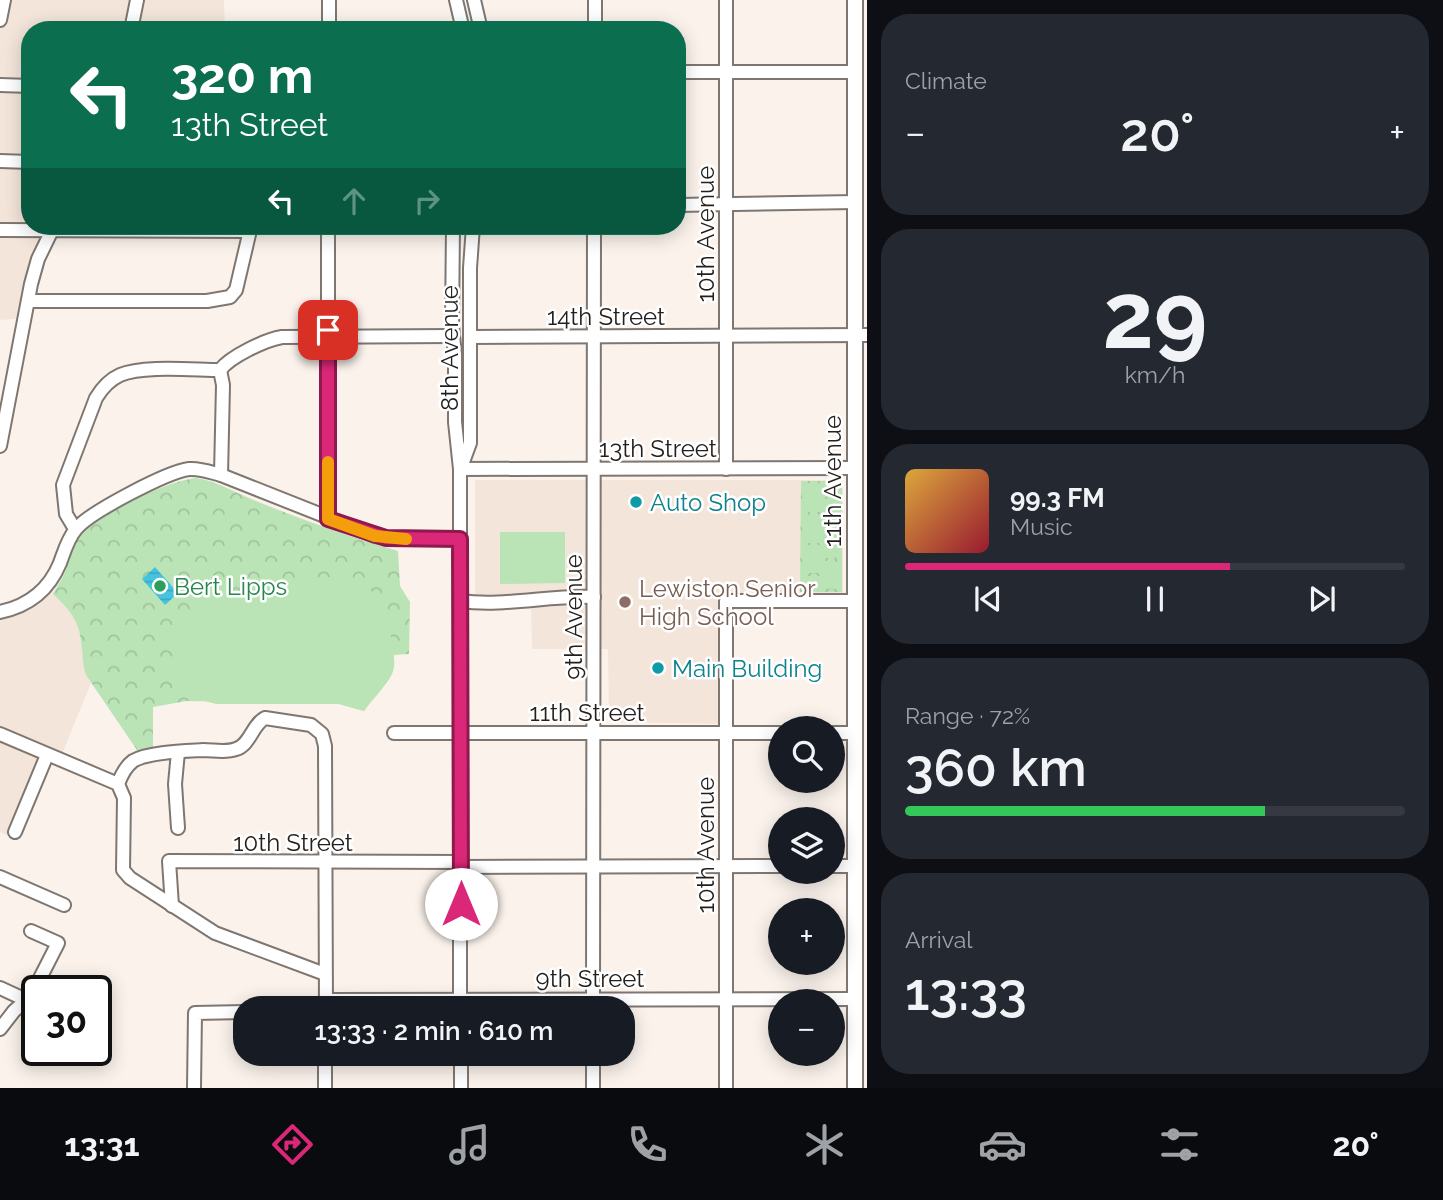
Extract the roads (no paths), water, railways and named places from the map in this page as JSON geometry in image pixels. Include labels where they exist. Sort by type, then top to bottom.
[{"type":"main road","name":"11th Avenue","points":[[855,0],[855,202],[861,335],[855,468],[861,567],[855,601],[855,733],[861,797],[855,866],[861,910],[855,999],[861,1027],[855,1088]]},
{"type":"street","points":[[0,20],[4,0]]},
{"type":"street","points":[[133,21],[137,0]]},
{"type":"street","points":[[328,0],[328,21]]},
{"type":"street","points":[[456,0],[461,21]]},
{"type":"street","points":[[474,0],[479,21]]},
{"type":"street","points":[[595,0],[595,21]]},
{"type":"street","name":"10th Avenue","points":[[726,0],[726,469]]},
{"type":"street","points":[[686,72],[855,72]]},
{"type":"street","points":[[0,85],[21,86]]},
{"type":"street","points":[[0,161],[21,162]]},
{"type":"street","points":[[686,205],[855,202]]},
{"type":"street","points":[[0,230],[21,229]]},
{"type":"street","points":[[0,446],[34,269],[50,235]]},
{"type":"street","points":[[28,301],[207,301],[230,297],[236,290],[248,235]]},
{"type":"street","points":[[328,235],[328,519]]},
{"type":"street","name":"8th Avenue","points":[[453,235],[455,432],[459,444],[460,469],[460,996]]},
{"type":"street","name":"8th Avenue","points":[[460,469],[470,443],[472,235]]},
{"type":"street","name":"9th Avenue","points":[[593,996],[594,235]]},
{"type":"street","name":"14th Street","points":[[470,337],[861,335]]},
{"type":"street","points":[[221,475],[223,385],[220,370],[224,364],[272,339],[453,336]]},
{"type":"street","points":[[75,529],[66,514],[63,485],[102,389],[118,376],[132,372],[220,370]]},
{"type":"street","points":[[0,612],[22,606],[48,585],[75,529],[95,513],[182,470],[199,468],[221,475],[328,519],[386,538],[460,539]]},
{"type":"street","name":"13th Street","points":[[460,469],[855,468]]},
{"type":"street","points":[[460,601],[514,602],[594,597]]},
{"type":"street","name":"10th Avenue","points":[[726,1088],[726,601],[855,601]]},
{"type":"street","points":[[326,974],[230,939],[130,878],[123,870],[124,798],[118,784],[122,773],[133,761],[178,752],[235,750],[241,747],[254,726],[265,718],[311,725],[322,734],[325,746],[325,863],[326,974],[326,996]]},
{"type":"street","name":"11th Street","points":[[394,733],[768,733]]},
{"type":"street","points":[[845,733],[855,733]]},
{"type":"street","points":[[0,734],[118,784]]},
{"type":"street","points":[[178,752],[175,784],[178,828]]},
{"type":"street","points":[[15,832],[47,755]]},
{"type":"street","name":"10th Street","points":[[172,906],[169,862],[768,866]]},
{"type":"street","points":[[845,866],[855,866]]},
{"type":"street","points":[[0,877],[64,905]]},
{"type":"street","points":[[31,931],[58,943],[42,975]]},
{"type":"street","points":[[0,988],[21,998]]},
{"type":"street","name":"9th Street","points":[[635,1002],[726,998],[855,999]]},
{"type":"street","points":[[0,1029],[21,1003]]},
{"type":"street","points":[[194,1088],[195,1013],[233,1012]]},
{"type":"street","points":[[325,1066],[325,1088]]},
{"type":"street","points":[[461,1066],[461,1088]]},
{"type":"street","points":[[593,1066],[593,1088]]},
{"type":"water","name":"Bert Lipps","points":[[155,567],[178,593],[165,605],[142,579]]},
{"type":"place","name":"Auto Shop","points":[[636,502]]},
{"type":"place","name":"Bert Lipps","points":[[160,586]]},
{"type":"place","name":"Lewiston Senior High School","points":[[625,602]]},
{"type":"place","name":"Main Building","points":[[658,668]]}]
